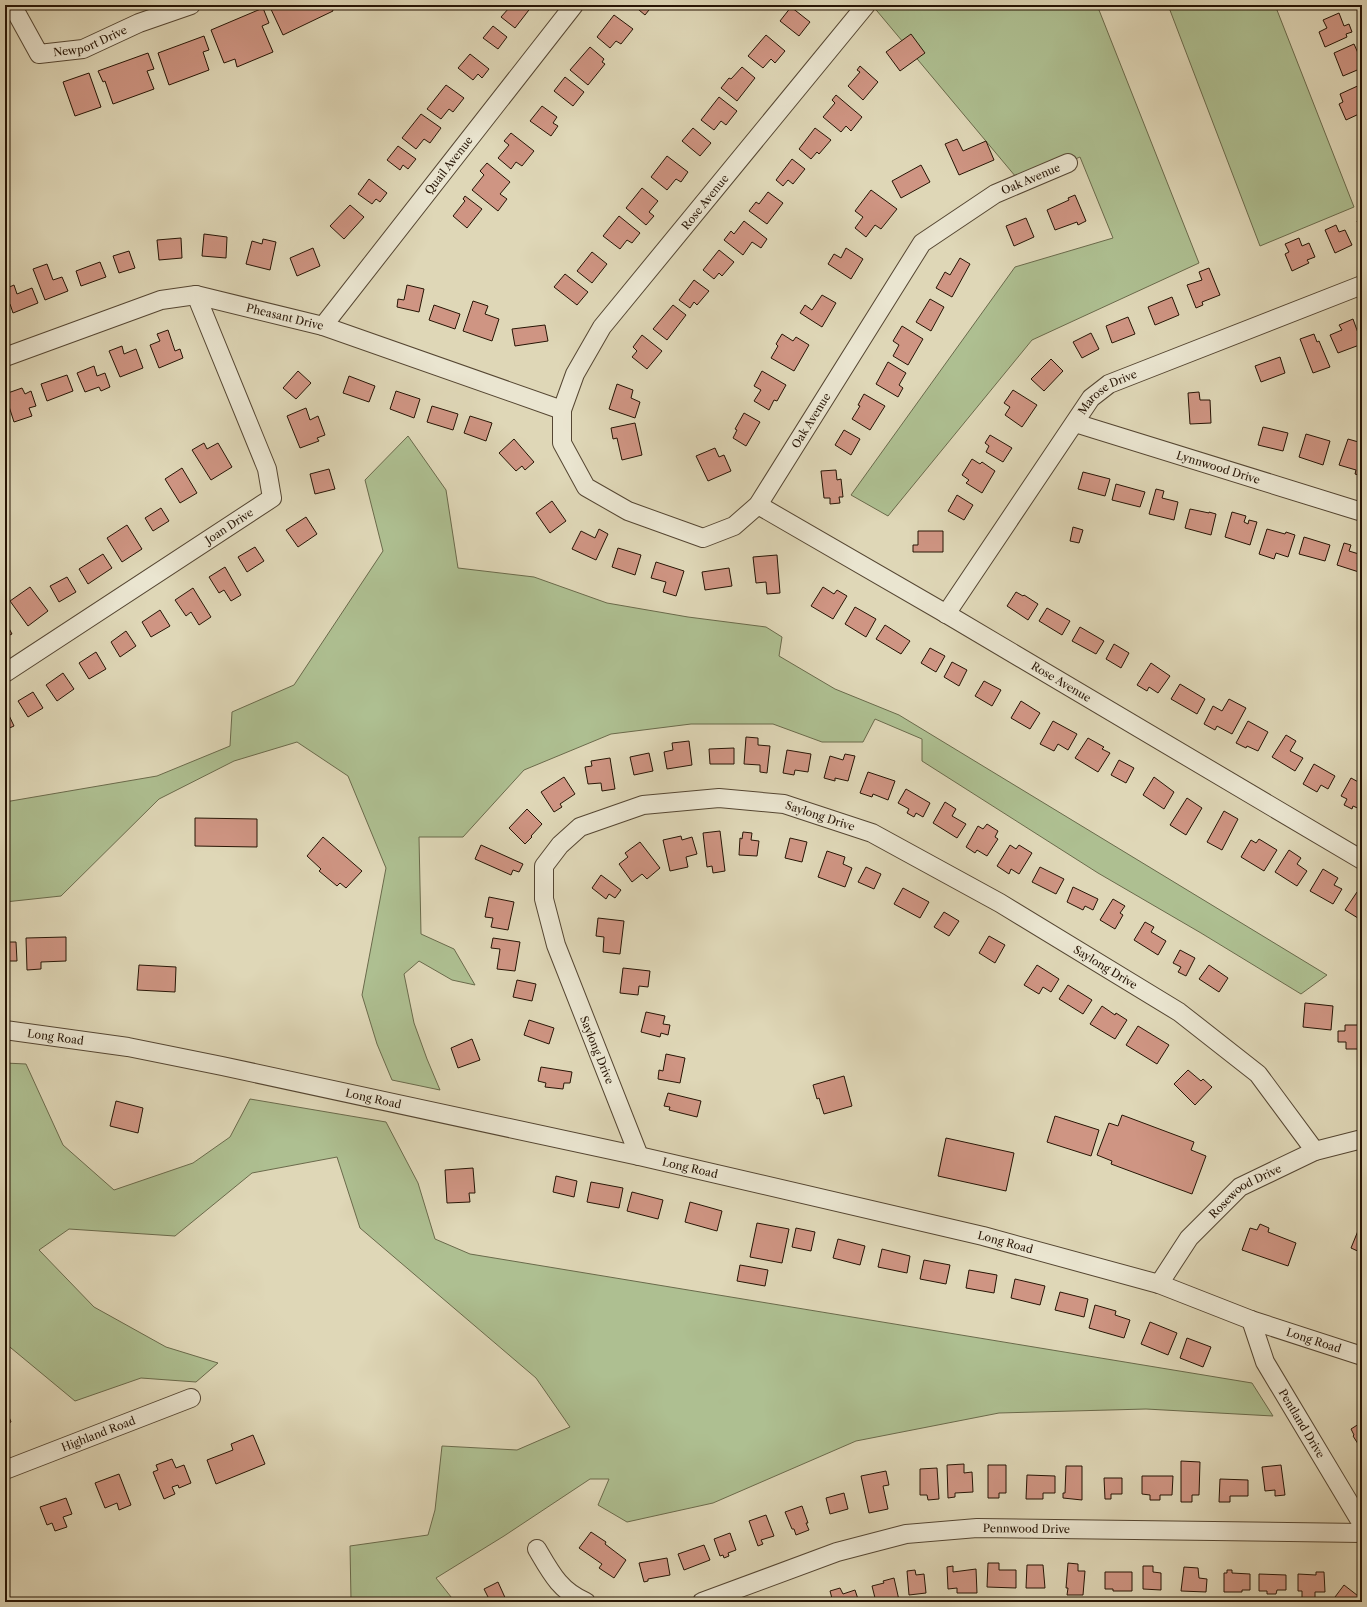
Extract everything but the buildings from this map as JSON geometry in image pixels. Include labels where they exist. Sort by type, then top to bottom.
[{"type":"street","name":"Newport Drive","points":[[12,5],[39,54],[83,49],[139,23],[192,5]]},
{"type":"street","name":"Quail Avenue","points":[[323,326],[574,5]]},
{"type":"street","name":"Rose Avenue","points":[[562,410],[575,374],[602,327],[866,5]]},
{"type":"street","name":"Oak Avenue","points":[[562,410],[562,443],[586,487],[628,512],[703,538],[734,526],[758,505],[922,243],[995,194],[1068,163]]},
{"type":"street","name":"Marose Drive","points":[[946,614],[1091,398],[1109,384],[1362,284]]},
{"type":"street","name":"Pheasant Drive","points":[[5,357],[160,300],[196,295],[323,326],[562,410]]},
{"type":"street","name":"Joan Drive","points":[[5,673],[272,498],[267,469],[196,295]]},
{"type":"street","name":"Lynnwood Drive","points":[[1075,423],[1362,512]]},
{"type":"street","name":"Rose Avenue","points":[[758,505],[946,614],[1362,860]]},
{"type":"street","name":"Saylong Drive","points":[[639,1156],[556,945],[544,899],[544,866],[560,845],[580,827],[643,805],[719,798],[784,804],[872,833],[1000,903],[1179,1012],[1258,1074],[1315,1151]]},
{"type":"street","name":"Long Road","points":[[5,1030],[71,1038],[222,1066],[639,1156],[983,1236],[1159,1284],[1251,1320],[1362,1356]]},
{"type":"street","name":"Rosewood Drive","points":[[1159,1284],[1189,1238],[1240,1188],[1315,1151],[1362,1138]]},
{"type":"street","name":"Pentland Drive","points":[[1251,1320],[1265,1362],[1362,1524]]},
{"type":"street","name":"Highland Road","points":[[5,1470],[191,1398]]},
{"type":"street","name":"Pennwood Drive","points":[[702,1602],[837,1552],[906,1534],[977,1528],[1362,1533]]},
{"type":"street","points":[[537,1549],[552,1576],[572,1596],[586,1602]]},
{"type":"green space","points":[[872,5],[1097,5],[1199,263],[1032,340],[888,516],[851,495],[1015,267],[1113,238],[1080,157],[1021,183]]},
{"type":"green space","points":[[1168,5],[1275,5],[1354,207],[1260,246]]},
{"type":"green space","points":[[408,436],[446,490],[458,568],[534,577],[607,603],[688,617],[766,627],[782,637],[779,656],[835,689],[899,715],[1327,975],[1301,994],[1098,873],[922,761],[922,739],[875,719],[863,742],[822,742],[773,724],[691,724],[611,734],[524,770],[463,837],[419,837],[421,934],[454,949],[475,985],[452,980],[419,961],[404,974],[414,1023],[440,1090],[392,1080],[377,1044],[362,995],[386,868],[348,776],[297,742],[234,761],[159,799],[61,896],[5,902],[5,802],[157,776],[230,746],[232,712],[294,685],[383,551],[365,480]]},
{"type":"green space","points":[[5,1063],[26,1064],[63,1145],[114,1190],[193,1163],[230,1137],[250,1099],[386,1122],[418,1183],[435,1239],[470,1254],[1252,1383],[1273,1416],[1146,1409],[999,1413],[856,1441],[713,1503],[627,1522],[598,1505],[609,1479],[590,1479],[504,1536],[436,1578],[455,1602],[356,1602],[351,1600],[350,1546],[428,1535],[435,1510],[442,1446],[517,1450],[570,1427],[536,1378],[360,1228],[337,1157],[252,1173],[175,1236],[69,1229],[39,1250],[94,1307],[166,1347],[218,1363],[196,1382],[141,1378],[75,1401],[5,1343]]}]
